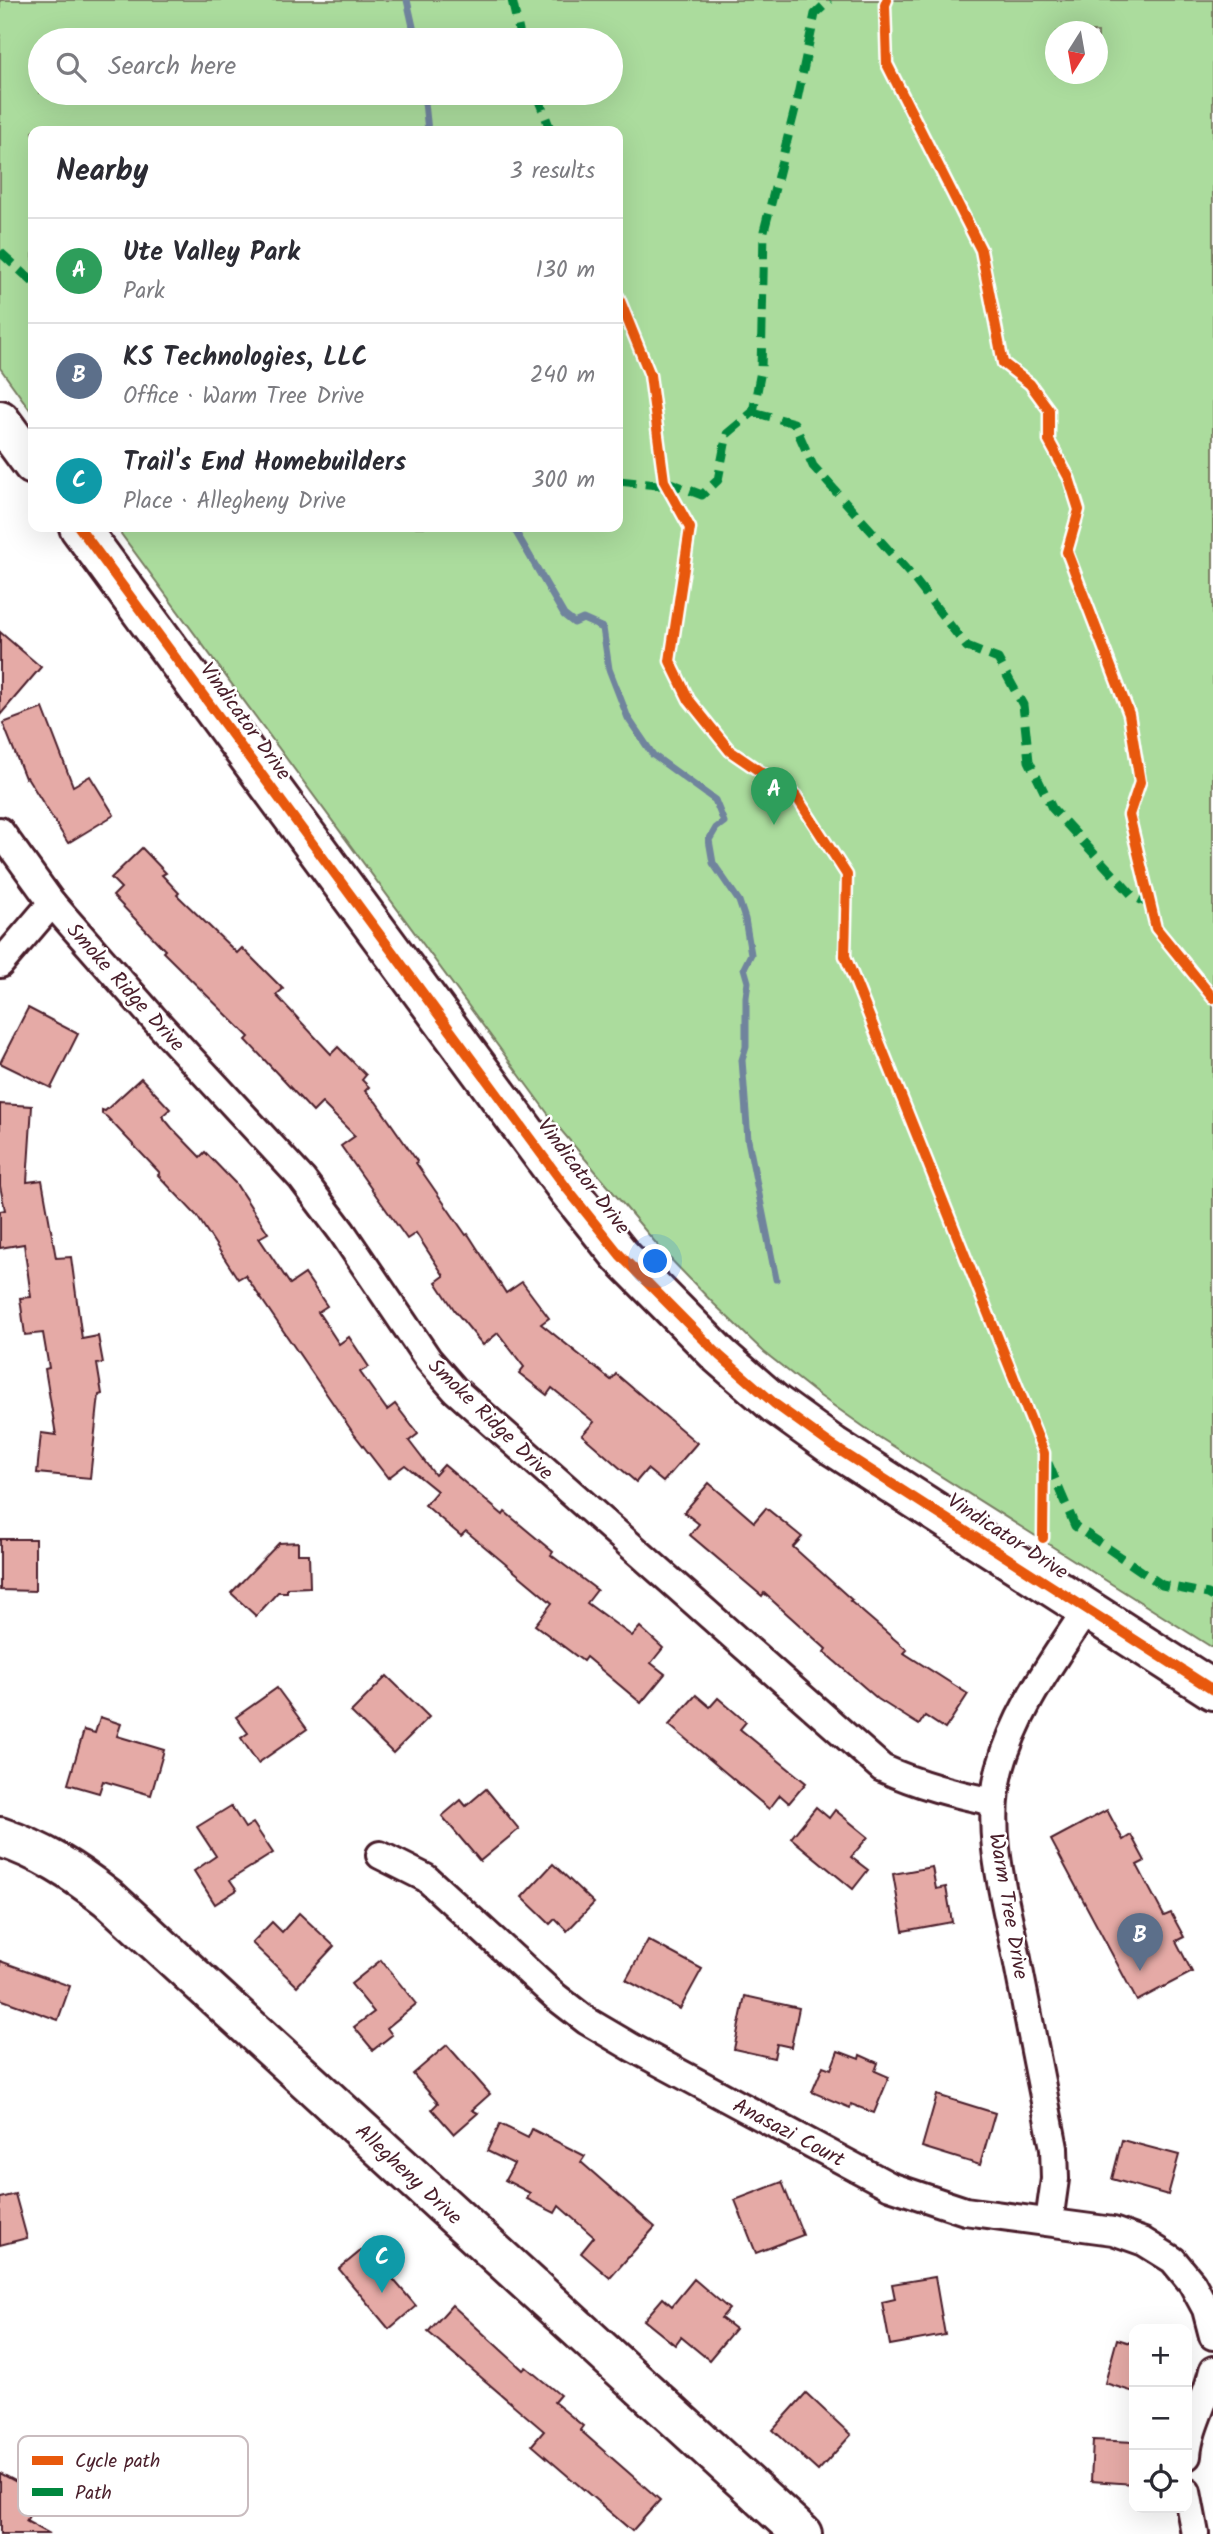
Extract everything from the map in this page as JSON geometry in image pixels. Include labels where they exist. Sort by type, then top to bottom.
[{"type":"main road","points":[[0,420],[28,458]]},
{"type":"main road","name":"Vindicator Drive","points":[[83,532],[568,1190],[620,1255],[720,1356],[775,1404],[834,1446],[1213,1690]]},
{"type":"main road","name":"Allegheny Drive","points":[[0,1837],[27,1846],[72,1870],[108,1898],[802,2534]]},
{"type":"street","name":"Smoke Ridge Drive","points":[[0,831],[51,903],[302,1179],[342,1232],[428,1359],[455,1390],[882,1768],[947,1792],[994,1801]]},
{"type":"street","points":[[0,964],[51,903]]},
{"type":"street","name":"Warm Tree Drive","points":[[1049,2222],[1055,2179],[1054,2148],[1000,1871],[995,1838],[994,1801],[1011,1736],[1028,1700],[1086,1610]]},
{"type":"street","name":"Anasazi Court","points":[[380,1855],[426,1878],[556,1997],[587,2021],[890,2186],[965,2211],[1113,2231],[1144,2242],[1173,2260],[1197,2292],[1206,2309],[1213,2336]]},
{"type":"street","points":[[1188,2450],[1193,2425],[1209,2388],[1213,2370]]},
{"type":"street","points":[[1191,2513],[1195,2534]]},
{"type":"green space","points":[[0,0],[1213,0],[1213,1648],[874,1434],[764,1352],[714,1304],[660,1248],[554,1122],[120,532],[623,532],[623,126],[28,126],[28,407],[0,368]]},
{"type":"building","points":[[0,632],[41,667],[0,715]]},
{"type":"building","points":[[43,708],[73,786],[90,776],[114,815],[68,843],[27,777],[25,778],[3,723]]},
{"type":"building","points":[[142,848],[166,873],[162,875],[179,893],[177,895],[237,953],[242,948],[283,989],[276,995],[331,1054],[338,1047],[366,1075],[362,1080],[369,1087],[365,1091],[376,1102],[506,1293],[522,1282],[549,1318],[541,1324],[611,1380],[616,1374],[697,1443],[663,1482],[647,1469],[636,1482],[582,1435],[594,1422],[552,1388],[547,1395],[519,1373],[524,1367],[498,1333],[483,1345],[455,1311],[436,1282],[444,1276],[416,1233],[407,1239],[341,1146],[355,1136],[322,1103],[313,1112],[246,1040],[249,1037],[163,952],[165,950],[113,896],[121,888],[111,878]]},
{"type":"building","points":[[28,1008],[78,1034],[51,1088],[0,1063]]},
{"type":"building","points":[[141,1078],[170,1109],[162,1116],[172,1128],[200,1157],[205,1152],[236,1184],[268,1233],[259,1238],[290,1284],[305,1274],[327,1306],[318,1312],[339,1344],[349,1337],[369,1367],[360,1372],[387,1410],[395,1404],[418,1434],[409,1441],[435,1475],[444,1465],[503,1515],[505,1512],[553,1552],[551,1555],[597,1590],[587,1603],[632,1636],[640,1627],[663,1648],[651,1663],[665,1674],[641,1703],[586,1657],[583,1661],[535,1625],[552,1603],[466,1531],[461,1536],[425,1505],[437,1491],[405,1465],[388,1478],[354,1434],[245,1275],[238,1279],[197,1216],[158,1175],[160,1173],[102,1114],[102,1110],[105,1111]]},
{"type":"building","points":[[0,1104],[32,1106],[27,1182],[42,1180],[56,1258],[71,1257],[82,1339],[98,1336],[103,1363],[97,1364],[102,1394],[99,1395],[90,1478],[37,1473],[41,1433],[56,1435],[45,1369],[49,1368],[43,1333],[25,1335],[20,1298],[31,1297],[24,1244],[0,1248],[0,1211],[5,1210],[0,1186]]},
{"type":"building","points":[[709,1483],[754,1522],[766,1508],[802,1537],[793,1547],[907,1650],[904,1653],[968,1694],[945,1729],[925,1716],[919,1725],[878,1699],[824,1652],[826,1649],[764,1593],[762,1596],[690,1535],[699,1524],[684,1512]]},
{"type":"building","points":[[0,1539],[35,1539],[35,1591],[0,1590]]},
{"type":"building","points":[[298,1542],[298,1554],[309,1554],[310,1587],[287,1588],[287,1592],[278,1592],[256,1616],[231,1593],[279,1543]]},
{"type":"building","points":[[387,1676],[429,1717],[393,1753],[351,1712]]},
{"type":"building","points":[[277,1688],[307,1729],[258,1763],[241,1738],[248,1733],[236,1717]]},
{"type":"building","points":[[696,1695],[710,1707],[718,1698],[746,1722],[740,1729],[806,1783],[789,1803],[780,1795],[769,1809],[669,1725]]},
{"type":"building","points":[[100,1717],[121,1724],[117,1736],[164,1750],[151,1795],[103,1781],[99,1793],[68,1784],[84,1730],[95,1733]]},
{"type":"building","points":[[486,1789],[519,1829],[480,1861],[442,1816],[461,1800],[466,1806]]},
{"type":"building","points":[[231,1806],[245,1828],[253,1823],[273,1853],[230,1880],[237,1890],[215,1904],[194,1871],[216,1856],[197,1827]]},
{"type":"building","points":[[816,1807],[829,1818],[835,1810],[868,1837],[851,1857],[868,1870],[853,1889],[791,1838]]},
{"type":"building","points":[[1107,1810],[1123,1840],[1131,1835],[1145,1861],[1137,1865],[1164,1916],[1171,1913],[1184,1937],[1176,1941],[1192,1972],[1137,2001],[1051,1840]]},
{"type":"building","points":[[553,1864],[594,1903],[567,1931],[555,1919],[550,1924],[522,1897]]},
{"type":"building","points":[[932,1867],[936,1889],[946,1887],[952,1922],[903,1931],[893,1874]]},
{"type":"building","points":[[299,1913],[334,1946],[297,1986],[252,1943],[272,1922],[282,1932]]},
{"type":"building","points":[[648,1940],[702,1969],[680,2009],[626,1980]]},
{"type":"building","points":[[381,1960],[416,2004],[387,2028],[392,2035],[373,2050],[354,2027],[374,2012],[351,1984]]},
{"type":"building","points":[[0,1961],[70,1986],[58,2020],[0,1999]]},
{"type":"building","points":[[745,1996],[799,2008],[791,2047],[777,2044],[774,2058],[734,2049]]},
{"type":"building","points":[[447,2045],[490,2094],[472,2110],[478,2113],[454,2134],[432,2109],[438,2103],[413,2074]]},
{"type":"building","points":[[838,2051],[859,2059],[860,2055],[878,2063],[875,2071],[889,2077],[874,2113],[851,2104],[850,2108],[812,2092],[823,2066],[831,2069]]},
{"type":"building","points":[[937,2095],[995,2113],[980,2165],[922,2147]]},
{"type":"building","points":[[500,2124],[528,2138],[532,2129],[585,2156],[581,2162],[655,2227],[610,2278],[581,2253],[594,2237],[559,2206],[555,2213],[527,2199],[530,2193],[505,2180],[514,2164],[487,2151]]},
{"type":"building","points":[[1122,2140],[1179,2155],[1168,2195],[1112,2179]]},
{"type":"building","points":[[782,2182],[803,2235],[756,2253],[735,2200]]},
{"type":"building","points":[[15,2194],[27,2238],[0,2245],[0,2198]]},
{"type":"building","points":[[374,2240],[400,2272],[393,2279],[416,2306],[389,2329],[339,2269]]},
{"type":"building","points":[[935,2277],[945,2335],[890,2345],[882,2302],[895,2299],[892,2284]]},
{"type":"building","points":[[694,2279],[729,2309],[721,2318],[735,2329],[709,2360],[681,2337],[675,2345],[644,2320],[663,2298],[672,2306]]},
{"type":"building","points":[[452,2305],[523,2370],[526,2367],[560,2395],[554,2402],[583,2426],[580,2430],[660,2500],[632,2531],[532,2445],[544,2431],[428,2332]]},
{"type":"building","points":[[1117,2339],[1129,2343],[1129,2390],[1105,2383]]},
{"type":"building","points":[[806,2393],[851,2435],[818,2471],[773,2430]]},
{"type":"building","points":[[1093,2440],[1129,2442],[1129,2484],[1091,2481]]},
{"type":"building","points":[[0,2473],[18,2483],[18,2516],[29,2516],[26,2521],[50,2534],[0,2534]]},
{"type":"waterway","points":[[407,0],[413,28]]},
{"type":"waterway","points":[[425,105],[427,126]]},
{"type":"waterway","points":[[516,532],[564,615],[574,623],[583,619],[603,628],[609,669],[628,718],[653,755],[715,800],[724,822],[716,828],[709,840],[713,863],[739,901],[751,954],[744,968],[748,982],[746,1047],[742,1060],[748,1140],[776,1279]]},
{"type":"marked path","points":[[512,0],[518,28]]},
{"type":"marked path","points":[[665,481],[702,495],[718,480],[727,434],[753,412],[761,371],[764,231],[795,109],[815,14],[830,0]]},
{"type":"marked path","points":[[541,105],[549,126]]},
{"type":"marked path","points":[[0,252],[28,277]]},
{"type":"marked path","points":[[753,412],[794,423],[813,466],[911,575],[967,647],[998,659],[1023,705],[1029,761],[1052,808],[1133,896],[1151,905]]},
{"type":"marked path","points":[[623,482],[667,486]]},
{"type":"marked path","points":[[1048,1463],[1075,1526],[1162,1585],[1213,1597]]},
{"type":"cycle path","points":[[887,0],[887,64],[981,250],[1003,363],[1030,384],[1049,410],[1049,441],[1069,478],[1079,510],[1067,552],[1129,714],[1140,782],[1129,815],[1156,928],[1213,998]]},
{"type":"cycle path","points":[[623,308],[650,375],[664,481],[690,528],[670,661],[689,700],[730,751],[796,796],[847,875],[845,956],[1044,1453],[1043,1538]]},
{"type":"cycle path","points":[[83,532],[568,1190],[620,1255],[720,1356],[775,1404],[833,1446],[1213,1690]]},
{"type":"place","name":"Ute Valley Park","points":[[774,825]]},
{"type":"place","name":"KS Technologies, LLC","points":[[1140,1971]]},
{"type":"place","name":"Trail's End Homebuilders","points":[[382,2293]]}]
